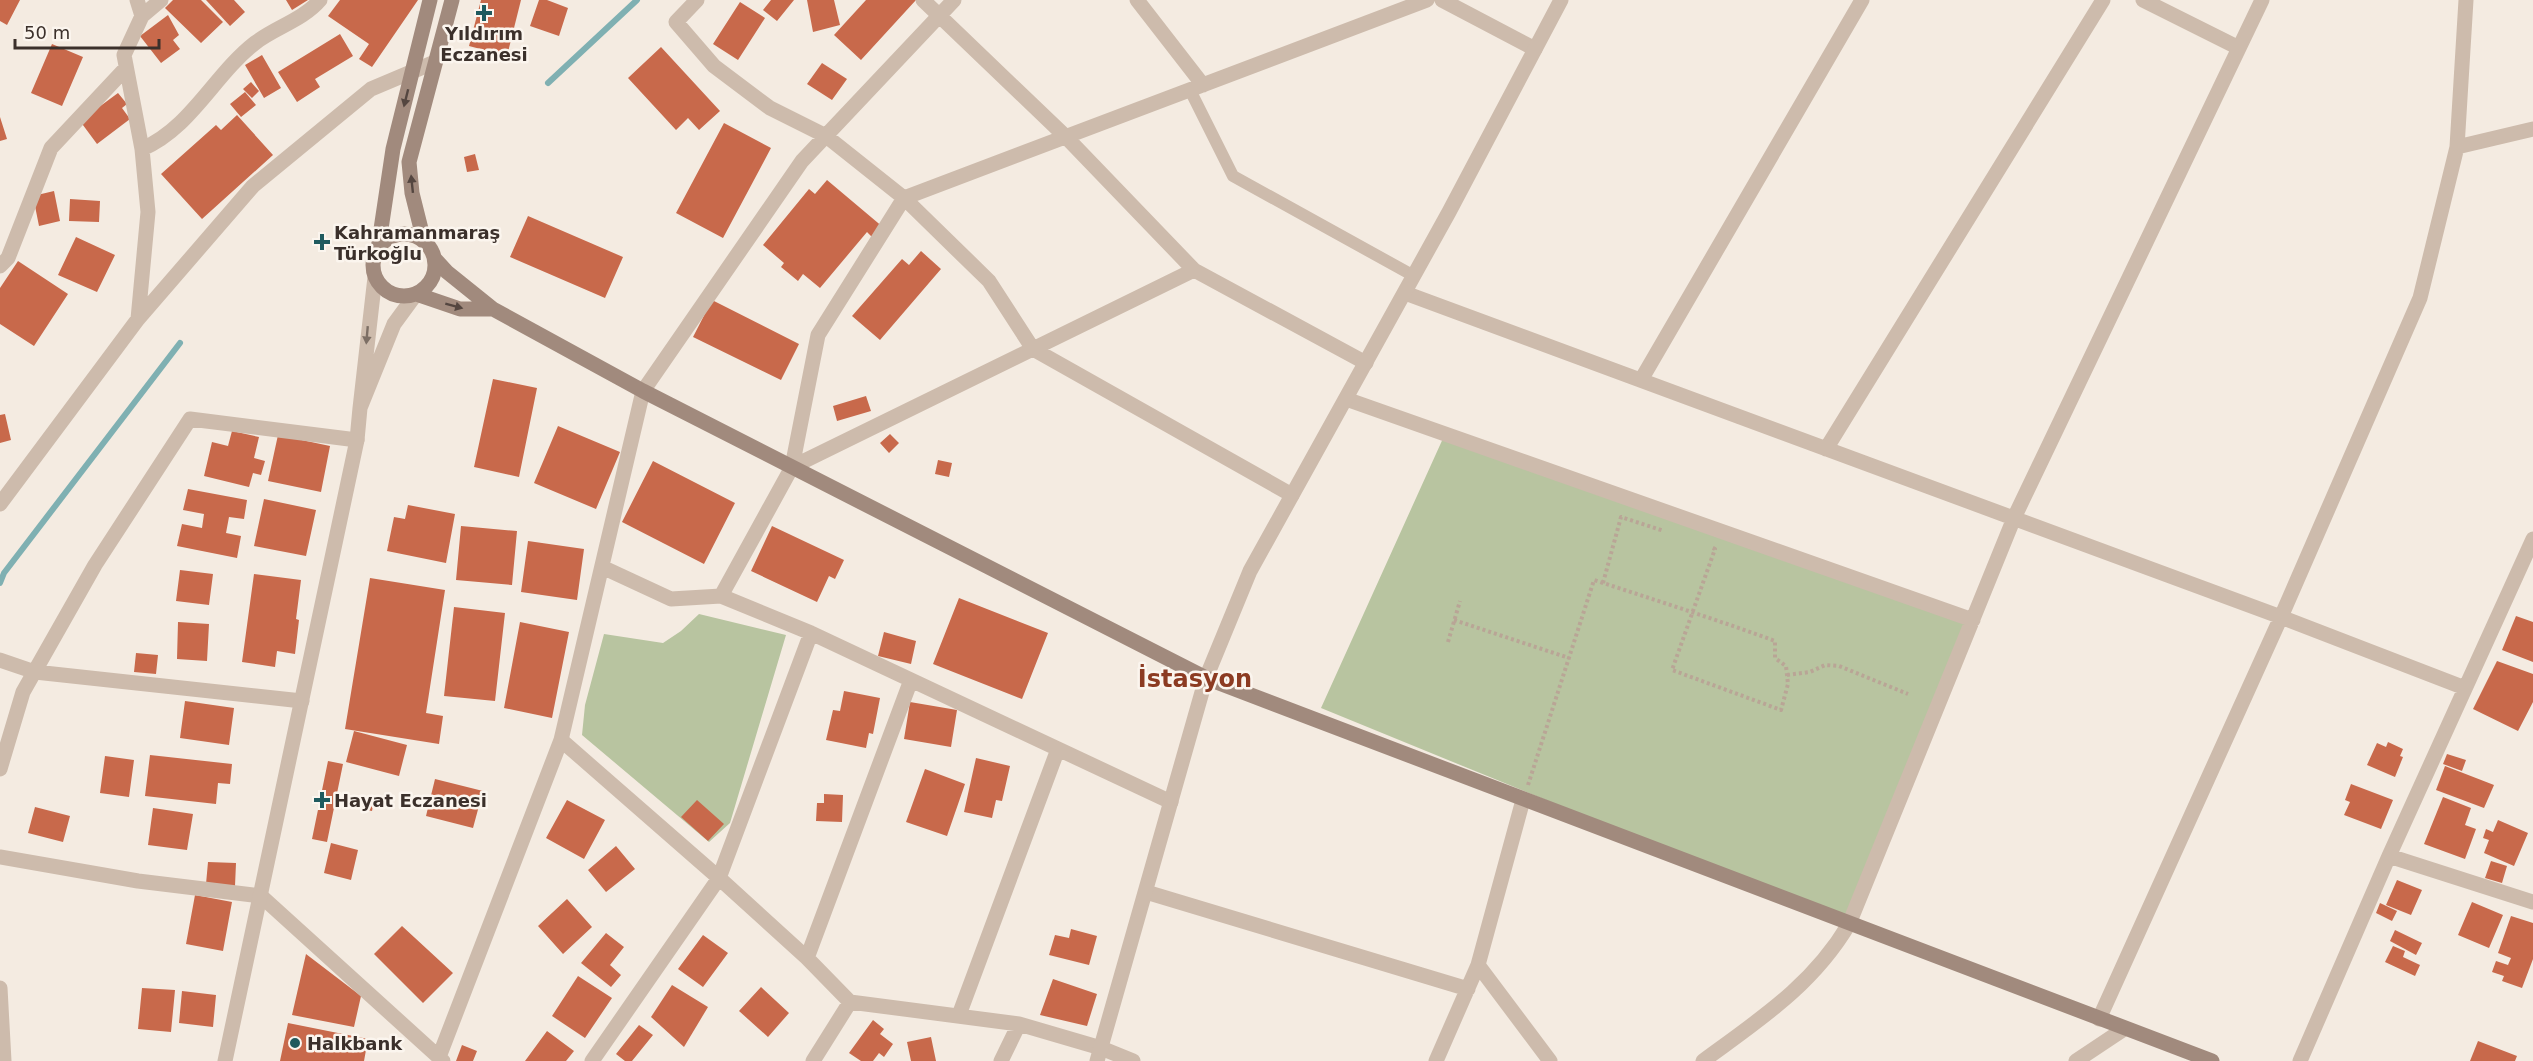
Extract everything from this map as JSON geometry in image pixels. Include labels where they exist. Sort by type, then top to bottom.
[{"type":"main road","points":[[378,249],[393,149],[430,0]]},
{"type":"main road","points":[[424,241],[412,193],[409,162],[452,0]]},
{"type":"main road","points":[[435,259],[432,280],[425,289],[416,294],[406,297],[387,292],[375,277],[374,257],[384,241],[404,234],[414,236],[424,241],[431,249],[435,259],[447,272],[493,309],[643,391],[1206,678],[2212,1061]]},
{"type":"main road","points":[[416,294],[460,309],[493,309]]},
{"type":"street","points":[[137,0],[142,16]]},
{"type":"street","points":[[138,318],[148,212],[142,149],[124,55],[142,16],[161,0]]},
{"type":"street","points":[[142,149],[173,131],[246,51],[268,34],[307,13],[320,0]]},
{"type":"street","points":[[696,0],[676,22],[714,66],[770,108],[825,135],[904,198],[988,281],[1033,349],[1292,495]]},
{"type":"street","points":[[923,0],[1066,137],[1194,270],[1366,363]]},
{"type":"street","points":[[0,857],[138,881],[261,896],[441,1059],[561,740],[643,391],[802,160],[954,0]]},
{"type":"street","points":[[1137,0],[1197,87]]},
{"type":"street","points":[[721,596],[792,467],[818,334],[904,198],[1426,0]]},
{"type":"street","points":[[1442,0],[1535,49]]},
{"type":"street","points":[[1099,1055],[1206,678],[1250,571],[1405,293],[1561,0]]},
{"type":"street","points":[[1641,380],[1862,0]]},
{"type":"street","points":[[1826,449],[2103,0]]},
{"type":"street","points":[[2143,0],[2240,48]]},
{"type":"street","points":[[1703,1061],[1799,988],[1827,957],[1849,924],[2014,518],[2262,0]]},
{"type":"street","points":[[2099,1019],[2281,616],[2420,298],[2457,147],[2466,0]]},
{"type":"street","points":[[0,504],[138,318],[253,186],[370,89],[435,62]]},
{"type":"street","points":[[0,266],[8,258],[51,148],[126,68]]},
{"type":"street","points":[[2457,147],[2533,129]]},
{"type":"street","points":[[792,467],[1194,270]]},
{"type":"street","points":[[225,1061],[357,440],[375,277]]},
{"type":"street","points":[[1405,293],[2281,616],[2465,688]]},
{"type":"street","points":[[360,408],[394,324],[416,294]]},
{"type":"street","points":[[1346,399],[1973,620]]},
{"type":"street","points":[[0,769],[23,693],[34,672],[95,565],[190,419],[357,440]]},
{"type":"street","points":[[2300,1061],[2389,856],[2533,539]]},
{"type":"street","points":[[602,567],[671,599],[721,596],[811,633],[1171,802]]},
{"type":"street","points":[[592,1061],[719,878],[811,633]]},
{"type":"street","points":[[0,660],[34,672],[302,701]]},
{"type":"street","points":[[807,958],[911,680]]},
{"type":"street","points":[[561,740],[719,878],[807,958],[850,1002],[1019,1024],[1099,1055],[1133,1061]]},
{"type":"street","points":[[959,1015],[1058,749]]},
{"type":"street","points":[[1436,1061],[1478,965],[1523,800]]},
{"type":"street","points":[[2389,856],[2533,902]]},
{"type":"street","points":[[1146,892],[1468,989]]},
{"type":"street","points":[[1478,965],[1550,1061]]},
{"type":"street","points":[[0,988],[4,1061]]},
{"type":"street","points":[[813,1061],[850,1002]]},
{"type":"street","points":[[1001,1061],[1019,1024]]},
{"type":"street","points":[[2076,1061],[2124,1029]]},
{"type":"lane","points":[[1197,87],[1233,176],[1414,276]]},
{"type":"path","points":[[1603,583],[1621,517],[1673,534]]},
{"type":"path","points":[[1523,800],[1594,580],[1692,612],[1776,640],[1775,658],[1786,666],[1788,684],[1781,710],[1672,670],[1692,612],[1715,549],[1704,545]]},
{"type":"path","points":[[1448,642],[1460,601]]},
{"type":"path","points":[[1454,620],[1569,658]]},
{"type":"path","points":[[1787,675],[1809,672],[1826,665],[1839,666],[1908,694]]},
{"type":"green space","points":[[1445,434],[1973,620],[1849,924],[1321,708]]},
{"type":"green space","points":[[699,614],[786,635],[730,823],[709,842],[582,735],[585,705],[604,634],[663,643],[681,631]]},
{"type":"building","points":[[0,0],[20,0],[7,25],[0,21]]},
{"type":"building","points":[[173,0],[201,0],[223,22],[201,43],[165,8]]},
{"type":"building","points":[[206,0],[234,0],[245,12],[230,26]]},
{"type":"building","points":[[286,0],[308,0],[292,10]]},
{"type":"building","points":[[340,0],[418,0],[372,67],[359,59],[369,44],[328,16]]},
{"type":"building","points":[[481,0],[521,0],[507,56],[469,46]]},
{"type":"building","points":[[539,0],[547,0],[568,8],[559,36],[530,26]]},
{"type":"building","points":[[771,0],[794,0],[777,21],[763,10]]},
{"type":"building","points":[[807,0],[834,0],[840,25],[813,32]]},
{"type":"building","points":[[866,0],[916,0],[861,60],[834,35]]},
{"type":"building","points":[[740,2],[765,18],[738,60],[713,44]]},
{"type":"building","points":[[168,15],[179,35],[173,40],[180,49],[161,63],[140,36]]},
{"type":"building","points":[[340,34],[353,56],[315,79],[320,87],[297,102],[278,72]]},
{"type":"building","points":[[52,44],[83,57],[62,106],[31,93]]},
{"type":"building","points":[[661,47],[720,111],[699,130],[688,118],[676,130],[628,78]]},
{"type":"building","points":[[262,55],[281,88],[264,98],[245,65]]},
{"type":"building","points":[[822,63],[847,79],[832,100],[807,84]]},
{"type":"building","points":[[251,82],[259,91],[252,98],[243,89]]},
{"type":"building","points":[[245,92],[256,105],[241,117],[230,104]]},
{"type":"building","points":[[118,93],[127,104],[122,108],[130,119],[97,144],[80,121]]},
{"type":"building","points":[[237,115],[273,155],[202,219],[161,174],[216,125],[221,130]]},
{"type":"building","points":[[0,117],[7,139],[0,141]]},
{"type":"building","points":[[724,123],[771,148],[723,238],[676,213]]},
{"type":"building","points":[[475,154],[479,170],[467,172],[464,157]]},
{"type":"building","points":[[827,180],[884,228],[874,239],[867,232],[820,288],[803,274],[798,281],[781,267],[784,263],[763,245],[809,189],[815,194]]},
{"type":"building","points":[[54,191],[60,221],[39,226],[33,196]]},
{"type":"building","points":[[70,199],[100,201],[99,222],[69,221]]},
{"type":"building","points":[[528,216],[623,257],[605,298],[510,257]]},
{"type":"building","points":[[76,237],[115,255],[97,292],[58,275]]},
{"type":"building","points":[[921,251],[941,269],[880,340],[852,316],[902,259],[909,265]]},
{"type":"building","points":[[18,261],[68,294],[34,346],[0,324],[0,288]]},
{"type":"building","points":[[712,300],[799,344],[781,380],[693,337]]},
{"type":"building","points":[[493,379],[537,388],[519,477],[474,467]]},
{"type":"building","points":[[866,396],[871,411],[837,421],[833,406]]},
{"type":"building","points":[[5,414],[11,440],[0,443],[0,415]]},
{"type":"building","points":[[558,426],[620,452],[596,509],[534,483]]},
{"type":"building","points":[[232,431],[259,437],[254,458],[265,461],[261,475],[253,473],[249,487],[204,476],[212,442],[228,446]]},
{"type":"building","points":[[890,434],[899,443],[889,453],[880,443]]},
{"type":"building","points":[[278,435],[330,446],[321,492],[268,481]]},
{"type":"building","points":[[938,460],[952,463],[949,477],[935,474]]},
{"type":"building","points":[[653,461],[735,503],[704,564],[622,522]]},
{"type":"building","points":[[188,489],[247,500],[244,519],[229,517],[226,533],[241,536],[237,558],[177,546],[182,524],[202,528],[204,514],[183,510]]},
{"type":"building","points":[[264,499],[316,510],[306,556],[254,546]]},
{"type":"building","points":[[408,505],[455,514],[446,563],[387,551],[394,517],[405,519]]},
{"type":"building","points":[[461,526],[517,531],[512,585],[456,580]]},
{"type":"building","points":[[772,526],[844,560],[835,579],[829,576],[817,602],[751,571]]},
{"type":"building","points":[[528,541],[584,549],[577,600],[521,592]]},
{"type":"building","points":[[180,570],[213,574],[209,605],[176,601]]},
{"type":"building","points":[[254,574],[301,580],[296,619],[299,620],[295,654],[277,651],[275,667],[242,662]]},
{"type":"building","points":[[370,578],[445,590],[426,713],[443,716],[439,744],[345,729]]},
{"type":"building","points":[[959,598],[1048,633],[1022,699],[933,664]]},
{"type":"building","points":[[454,607],[505,613],[495,701],[444,696]]},
{"type":"building","points":[[2516,616],[2533,622],[2533,662],[2502,650]]},
{"type":"building","points":[[178,622],[209,624],[207,661],[177,659]]},
{"type":"building","points":[[520,622],[569,632],[552,718],[504,708]]},
{"type":"building","points":[[884,632],[916,641],[911,664],[878,656]]},
{"type":"building","points":[[136,653],[158,655],[156,674],[134,672]]},
{"type":"building","points":[[2497,661],[2533,674],[2533,702],[2518,731],[2473,709]]},
{"type":"building","points":[[844,691],[880,698],[873,734],[869,733],[866,748],[826,740],[833,710],[840,711]]},
{"type":"building","points":[[185,701],[234,708],[229,745],[180,738]]},
{"type":"building","points":[[910,702],[957,710],[951,747],[904,739]]},
{"type":"building","points":[[354,731],[407,745],[399,776],[346,762]]},
{"type":"building","points":[[2388,742],[2403,749],[2400,756],[2403,757],[2395,777],[2367,765],[2377,743],[2386,747]]},
{"type":"building","points":[[2447,754],[2466,760],[2462,771],[2443,764]]},
{"type":"building","points":[[150,755],[232,764],[230,784],[218,783],[216,804],[145,796]]},
{"type":"building","points":[[105,756],[134,760],[129,797],[100,793]]},
{"type":"building","points":[[976,758],[1010,766],[1002,801],[996,800],[992,818],[964,812]]},
{"type":"building","points":[[328,761],[343,764],[327,842],[312,839]]},
{"type":"building","points":[[2445,766],[2494,785],[2484,808],[2436,790]]},
{"type":"building","points":[[925,769],[965,784],[947,836],[906,822]]},
{"type":"building","points":[[435,779],[483,791],[473,828],[426,816]]},
{"type":"building","points":[[2351,784],[2393,800],[2381,829],[2344,815],[2350,802],[2345,800]]},
{"type":"building","points":[[824,794],[843,795],[842,822],[816,821],[817,803],[824,803]]},
{"type":"building","points":[[2443,797],[2471,808],[2465,825],[2476,829],[2465,859],[2424,844]]},
{"type":"building","points":[[363,798],[374,800],[372,811],[361,809]]},
{"type":"building","points":[[567,800],[605,820],[584,859],[546,838]]},
{"type":"building","points":[[697,800],[724,824],[708,841],[681,817]]},
{"type":"building","points":[[35,807],[70,816],[63,842],[28,833]]},
{"type":"building","points":[[153,808],[193,814],[187,850],[148,845]]},
{"type":"building","points":[[2498,820],[2528,833],[2514,866],[2484,853],[2489,840],[2483,838],[2486,829],[2493,832]]},
{"type":"building","points":[[331,843],[358,850],[351,880],[324,873]]},
{"type":"building","points":[[616,846],[635,869],[606,892],[588,870]]},
{"type":"building","points":[[2491,861],[2507,866],[2502,883],[2485,878]]},
{"type":"building","points":[[208,862],[236,863],[235,886],[206,884]]},
{"type":"building","points":[[2397,880],[2422,890],[2411,915],[2386,905]]},
{"type":"building","points":[[195,895],[232,902],[223,951],[186,944]]},
{"type":"building","points":[[567,899],[592,927],[563,954],[538,926]]},
{"type":"building","points":[[2472,902],[2503,915],[2489,948],[2458,935]]},
{"type":"building","points":[[2380,903],[2397,911],[2392,921],[2376,913]]},
{"type":"building","points":[[2511,916],[2533,923],[2533,959],[2522,988],[2502,981],[2504,976],[2492,972],[2496,961],[2508,965],[2511,958],[2498,953]]},
{"type":"building","points":[[402,926],[453,973],[423,1003],[374,954]]},
{"type":"building","points":[[1071,929],[1097,936],[1089,965],[1049,955],[1055,935],[1069,938]]},
{"type":"building","points":[[2395,930],[2422,943],[2416,955],[2390,941]]},
{"type":"building","points":[[606,933],[624,947],[610,965],[621,975],[611,987],[581,963]]},
{"type":"building","points":[[703,935],[728,953],[703,987],[678,969]]},
{"type":"building","points":[[2393,946],[2405,951],[2403,957],[2420,965],[2415,976],[2385,962]]},
{"type":"building","points":[[306,954],[361,996],[354,1027],[292,1015]]},
{"type":"building","points":[[578,976],[612,998],[585,1038],[552,1016]]},
{"type":"building","points":[[1053,979],[1097,994],[1087,1026],[1040,1015]]},
{"type":"building","points":[[672,985],[708,1007],[684,1047],[651,1017]]},
{"type":"building","points":[[761,987],[789,1013],[768,1037],[739,1011]]},
{"type":"building","points":[[142,988],[175,990],[171,1032],[138,1029]]},
{"type":"building","points":[[182,991],[216,995],[213,1027],[179,1023]]},
{"type":"building","points":[[873,1020],[884,1029],[880,1034],[893,1044],[884,1057],[879,1053],[873,1061],[861,1061],[849,1053]]},
{"type":"building","points":[[288,1023],[368,1039],[364,1061],[280,1061]]},
{"type":"building","points":[[639,1025],[653,1035],[632,1061],[625,1061],[616,1054]]},
{"type":"building","points":[[547,1031],[574,1051],[566,1061],[525,1061]]},
{"type":"building","points":[[931,1037],[936,1061],[911,1061],[907,1042]]},
{"type":"building","points":[[2478,1041],[2517,1056],[2515,1061],[2470,1061]]},
{"type":"building","points":[[462,1045],[477,1051],[473,1061],[456,1061]]},
{"type":"waterway","points":[[548,83],[637,0]]},
{"type":"waterway","points":[[0,583],[4,573],[180,343]]},
{"type":"place","name":"Yıldırım Eczanesi","points":[[484,13]]},
{"type":"place","name":"Kahramanmaraş Türkoğlu","points":[[322,242]]},
{"type":"place","name":"Hayat Eczanesi","points":[[322,800]]},
{"type":"place","name":"Halkbank","points":[[295,1043]]},
{"type":"district","name":"İstasyon","points":[[1195,679]]}]
